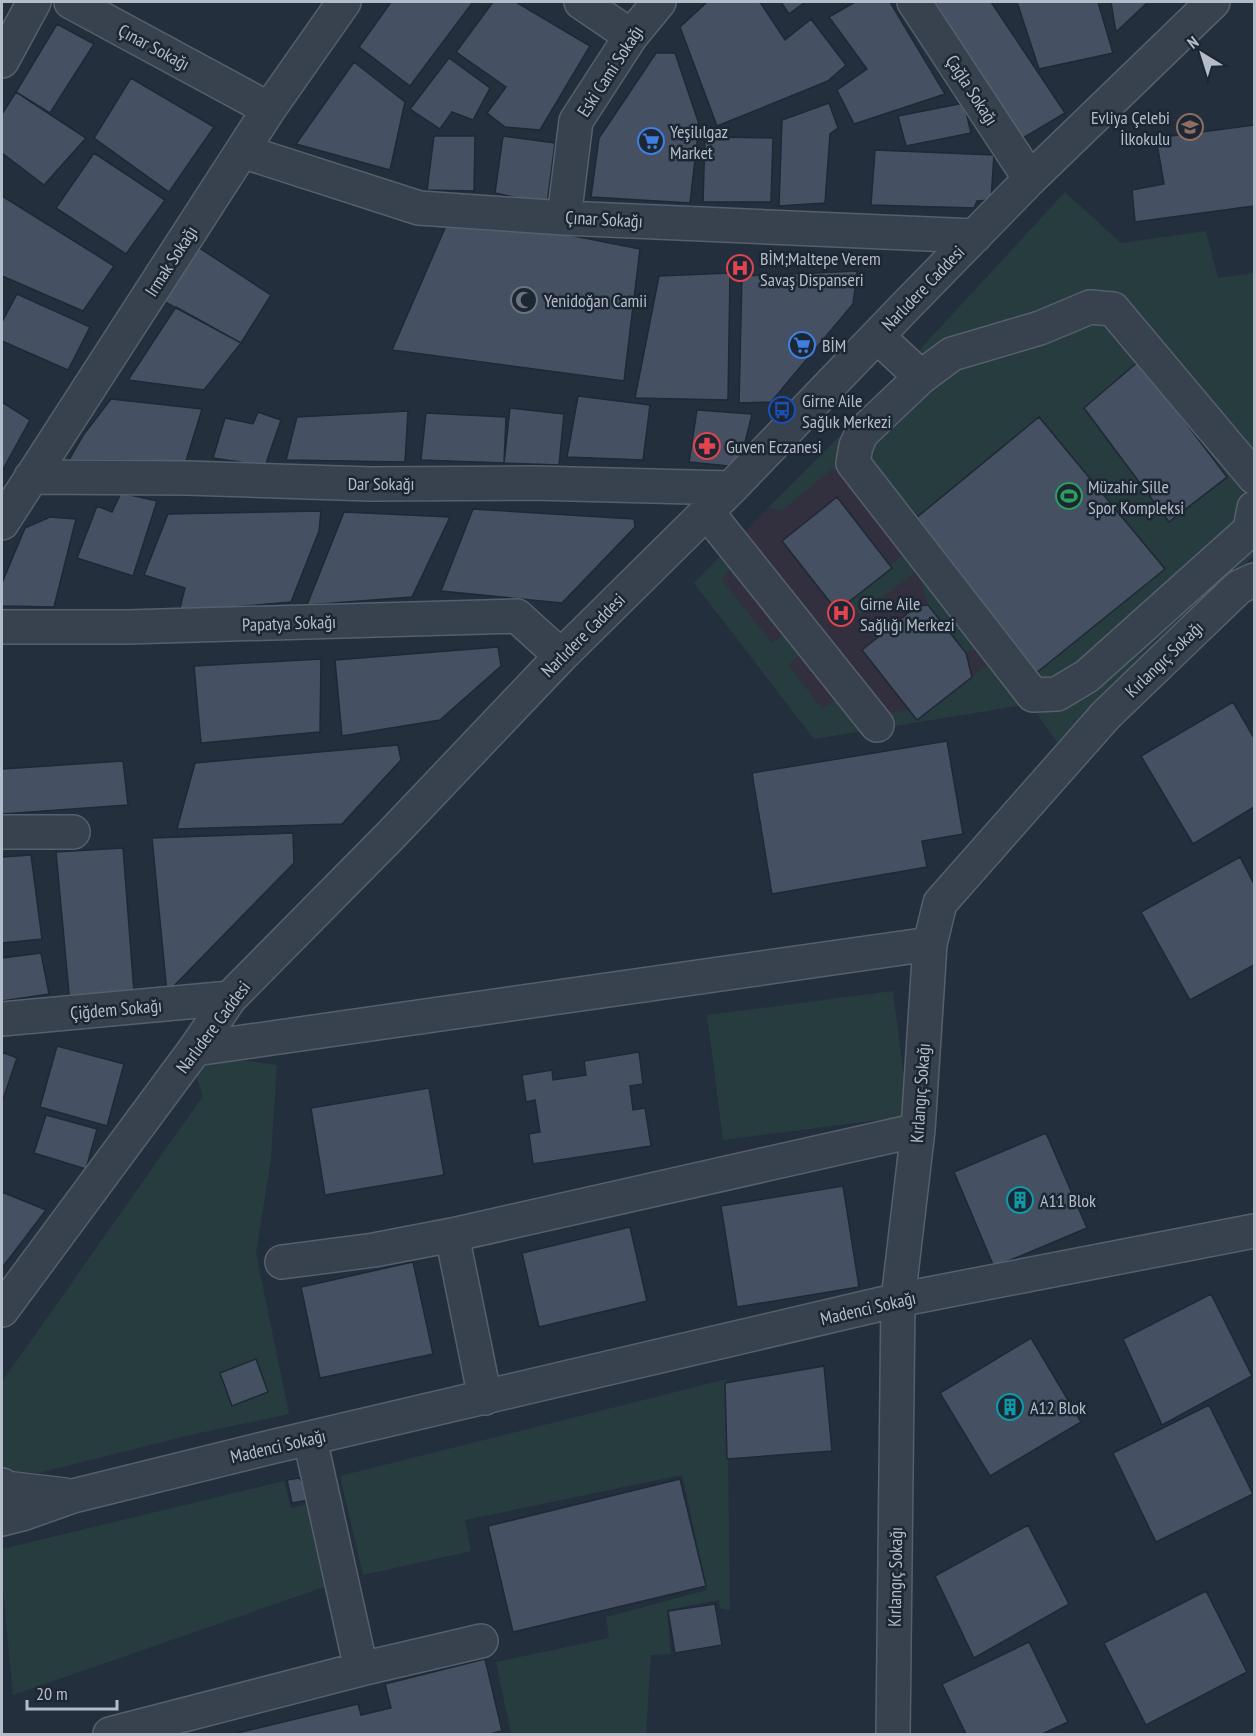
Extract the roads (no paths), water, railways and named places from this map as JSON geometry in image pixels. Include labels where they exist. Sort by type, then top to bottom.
[{"type":"street","points":[[2,61],[34,2]]},
{"type":"street","name":"Çınar Sokağı","points":[[71,2],[269,109]]},
{"type":"street","name":"Irmak Sokağı","points":[[2,524],[269,109],[344,2]]},
{"type":"street","points":[[581,2],[631,36]]},
{"type":"street","name":"Eski Cami Sokağı","points":[[564,218],[576,121],[631,36],[659,2]]},
{"type":"street","name":"Çağla Sokağı","points":[[914,2],[1030,179]]},
{"type":"street","name":"Narlıdere Caddesi","points":[[2,1310],[195,1049],[230,998],[391,836],[561,656],[731,488],[1030,179],[1213,2]]},
{"type":"street","name":"Çınar Sokağı","points":[[242,151],[419,208],[564,218],[975,236]]},
{"type":"street","points":[[1254,477],[1113,309],[1090,307],[1040,328],[952,354],[921,377],[862,433],[856,446],[853,463],[1033,695],[1057,694],[1087,676],[1250,530],[1254,508]]},
{"type":"street","points":[[877,336],[921,377]]},
{"type":"street","name":"Dar Sokağı","points":[[31,477],[188,478],[370,484],[533,483],[731,488]]},
{"type":"street","points":[[707,512],[877,725]]},
{"type":"street","name":"Kırlangıç Sokağı","points":[[893,1734],[898,1300],[918,1130],[930,944],[940,903],[1106,715],[1239,587],[1254,580]]},
{"type":"street","name":"Papatya Sokağı","points":[[2,627],[127,627],[517,616],[561,656]]},
{"type":"street","points":[[2,832],[73,832]]},
{"type":"street","points":[[195,1049],[930,944]]},
{"type":"street","name":"Çiğdem Sokağı","points":[[2,1019],[230,998]]},
{"type":"street","points":[[282,1262],[374,1250],[452,1235],[918,1130]]},
{"type":"street","name":"Madenci Sokağı","points":[[73,1496],[898,1300],[1254,1231]]},
{"type":"street","points":[[452,1235],[485,1398]]},
{"type":"street","points":[[310,1438],[361,1670]]},
{"type":"street","points":[[2,1485],[6,1488],[73,1496]]},
{"type":"street","points":[[2,1502],[73,1496]]},
{"type":"street","points":[[2,1519],[73,1496]]},
{"type":"street","points":[[110,1734],[481,1641]]},
{"type":"place","name":"Evliya Çelebi İlkokulu","points":[[1190,127]]},
{"type":"place","name":"Yeşilılgaz Market","points":[[651,141]]},
{"type":"place","name":"BİM;Maltepe Verem Savaş Dispanseri","points":[[740,268]]},
{"type":"place","name":"Yenidoğan Camii","points":[[524,300]]},
{"type":"place","name":"BİM","points":[[802,345]]},
{"type":"place","name":"Girne Aile Sağlık Merkezi","points":[[782,410]]},
{"type":"place","name":"Guven Eczanesi","points":[[707,446]]},
{"type":"place","name":"Müzahir Sille Spor Kompleksi","points":[[1069,496]]},
{"type":"place","name":"Girne Aile Sağlığı Merkezi","points":[[841,613]]},
{"type":"place","name":"A11 Blok","points":[[1020,1200]]},
{"type":"place","name":"A12 Blok","points":[[1010,1407]]}]
